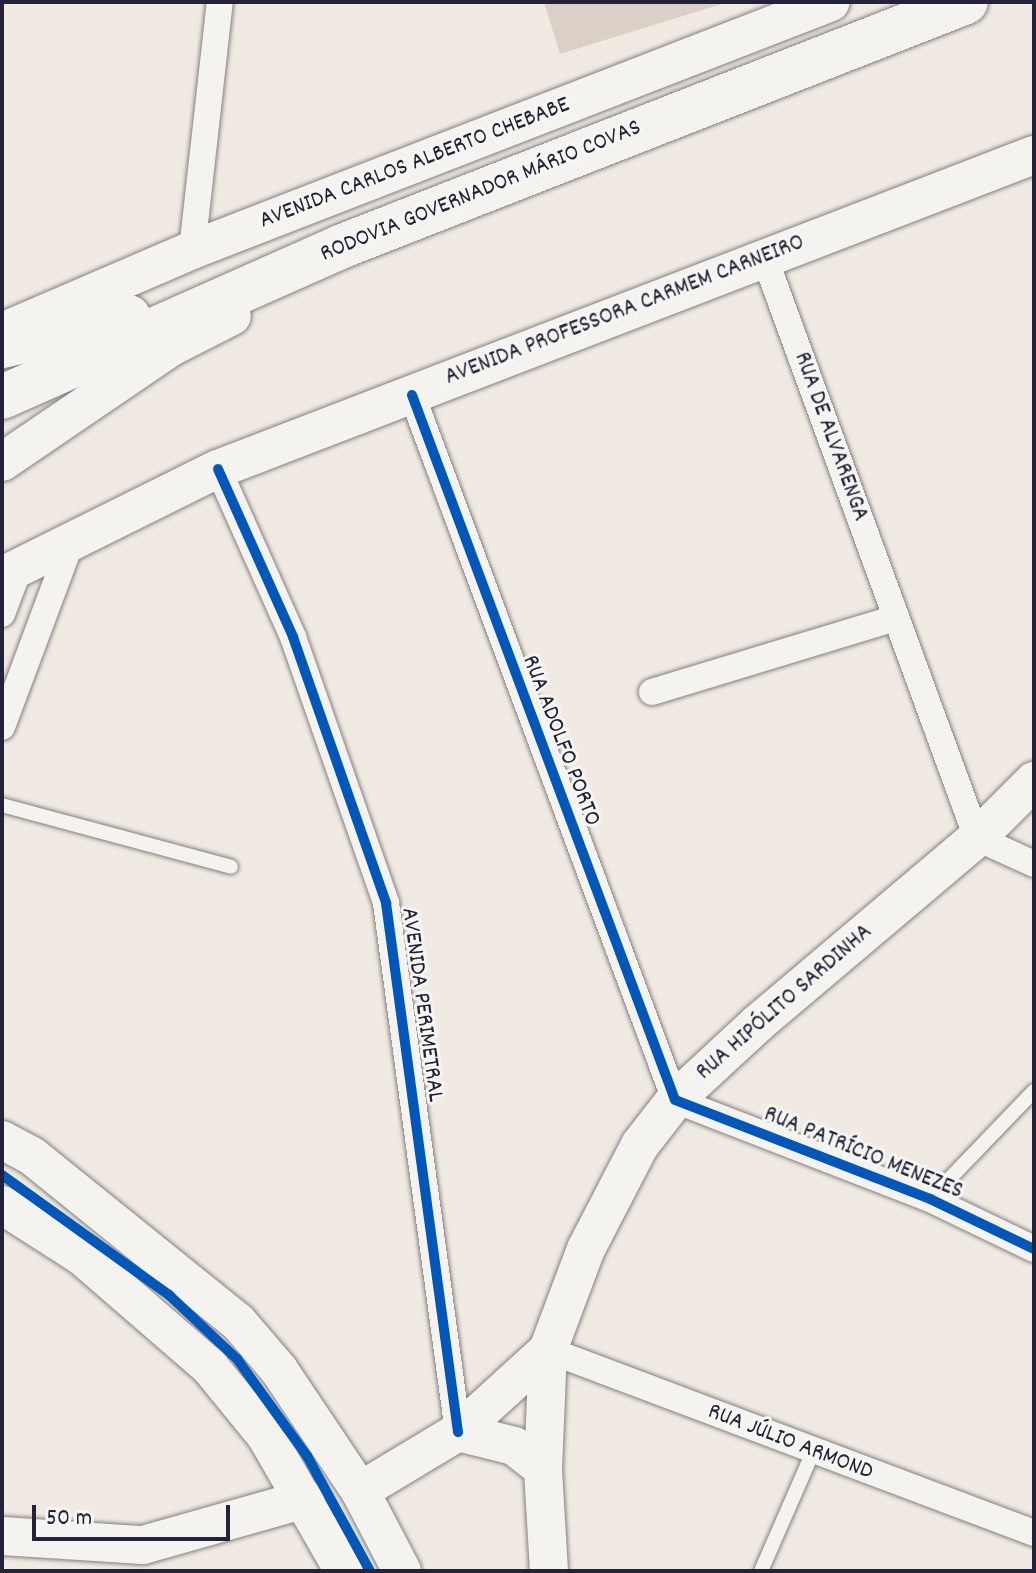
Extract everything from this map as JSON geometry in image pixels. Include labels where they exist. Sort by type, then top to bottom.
[{"type":"highway","name":"RODOVIA GOVERNADOR MÁRIO COVAS","points":[[2,397],[340,247],[966,2]]},
{"type":"highway","points":[[2,346],[100,326],[340,247]]},
{"type":"main road","name":"AVENIDA CARLOS ALBERTO CHEBABE","points":[[2,332],[192,250],[831,2]]},
{"type":"main road","name":"AVENIDA PROFESSORA CARMEM CARNEIRO","points":[[10,572],[218,469],[764,256],[1034,155]]},
{"type":"main road","name":"AVENIDA CARLOS ALBERTO CHEBABE","points":[[2,462],[173,346],[490,188]]},
{"type":"main road","name":"RUA HIPÓLITO SARDINHA","points":[[549,1571],[543,1469],[548,1350],[586,1249],[640,1145],[675,1100],[977,838],[1034,781]]},
{"type":"main road","points":[[2,1140],[32,1156],[238,1322],[279,1370],[360,1491],[402,1571]]},
{"type":"main road","points":[[2,1205],[83,1257],[209,1366],[266,1436],[306,1499],[344,1571]]},
{"type":"main road","name":"RUA HIPÓLITO SARDINHA","points":[[360,1491],[458,1432],[548,1350]]},
{"type":"main road","points":[[458,1432],[514,1446],[543,1469]]},
{"type":"main road","points":[[2,1536],[143,1545],[306,1499]]},
{"type":"street","points":[[192,250],[220,2]]},
{"type":"street","name":"RUA DE ALVARENGA","points":[[764,256],[977,838]]},
{"type":"street","name":"RUA ADOLFO PORTO","points":[[412,395],[675,1100]]},
{"type":"street","name":"AVENIDA PERIMETRAL","points":[[218,469],[293,637],[386,903],[458,1432]]},
{"type":"street","points":[[2,727],[71,542]]},
{"type":"street","points":[[2,614],[10,572]]},
{"type":"street","points":[[652,692],[896,618]]},
{"type":"street","points":[[977,838],[1034,864]]},
{"type":"street","name":"RUA PATRÍCIO MENEZES","points":[[675,1100],[930,1199],[1034,1249]]},
{"type":"street","name":"RUA JÚLIO ARMOND","points":[[548,1350],[1034,1533]]},
{"type":"lane","points":[[2,805],[231,867]]},
{"type":"lane","points":[[930,1199],[1034,1091]]},
{"type":"lane","points":[[761,1571],[813,1452]]},
{"type":"building","points":[[544,2],[725,2],[725,3],[560,54]]},
{"type":"cycle path","points":[[412,395],[675,1100],[930,1199],[1034,1249]]},
{"type":"cycle path","points":[[218,469],[293,637],[386,903],[458,1432]]},
{"type":"cycle path","points":[[2,1175],[169,1295],[237,1359],[307,1456],[370,1571]]}]
